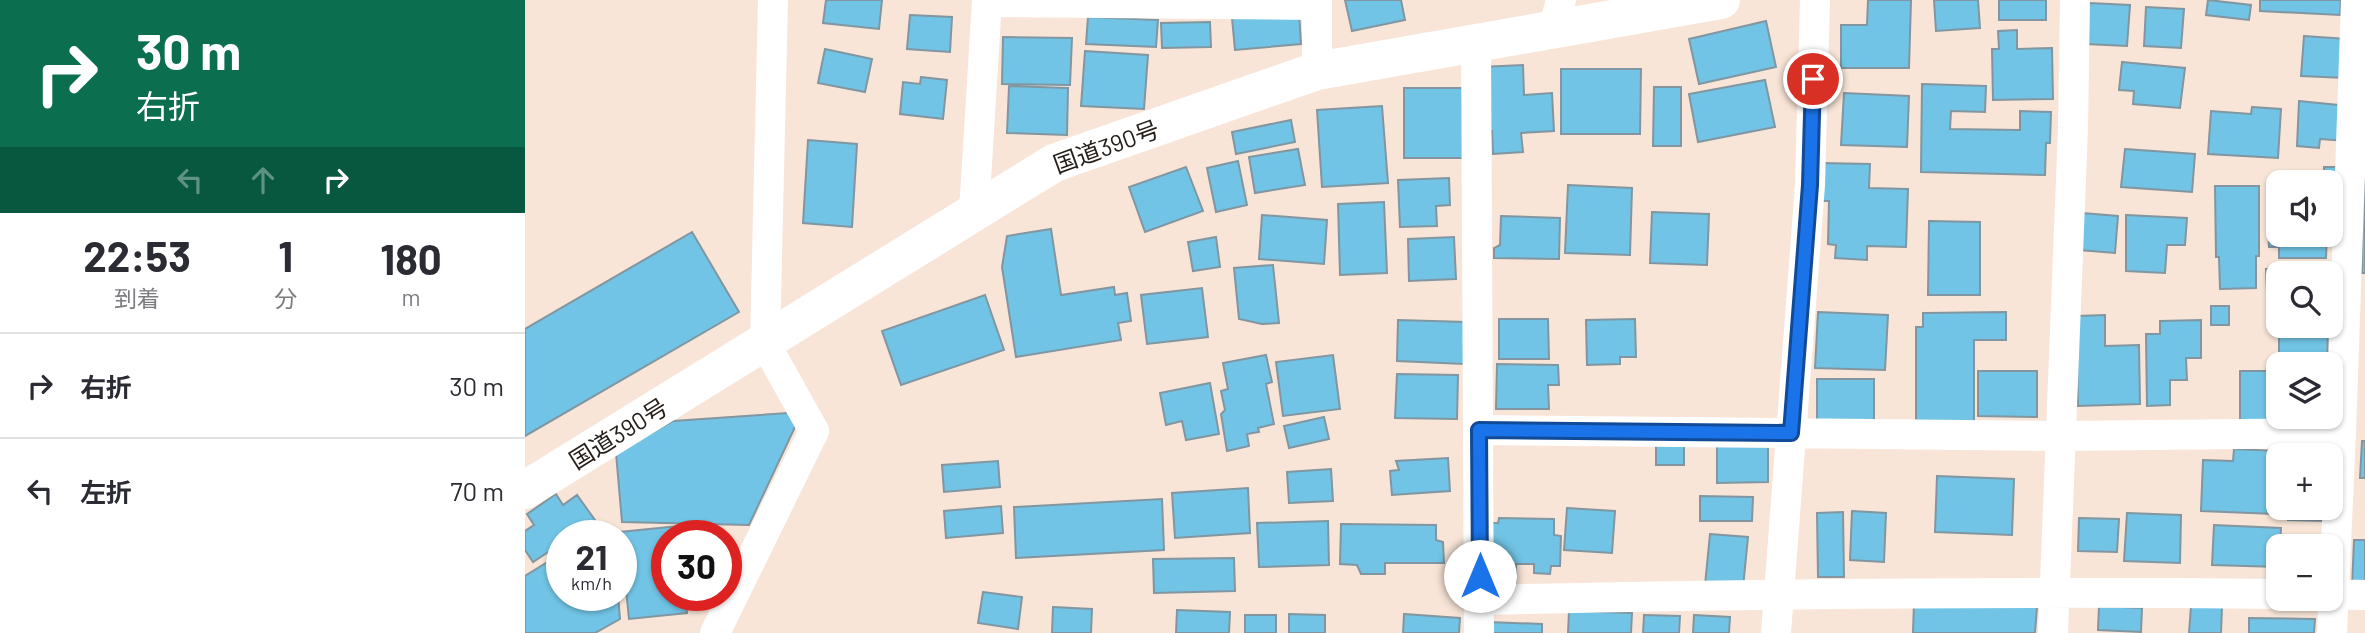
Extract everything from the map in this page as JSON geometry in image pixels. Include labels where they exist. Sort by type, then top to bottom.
[{"type":"highway","name":"国道390号","points":[[525,490],[1054,163],[1318,71],[1476,44],[1557,15],[1721,0]]},
{"type":"street","points":[[715,633],[814,431],[765,343],[773,0]]},
{"type":"street","points":[[1776,633],[1810,185],[1815,0]]},
{"type":"street","points":[[2053,633],[2073,128],[2075,0]]},
{"type":"street","points":[[2336,534],[2356,0]]},
{"type":"street","points":[[974,212],[987,1],[1316,2],[1318,71]]},
{"type":"street","points":[[1476,44],[1479,633]]},
{"type":"street","points":[[1479,430],[2061,436],[2341,433]]},
{"type":"street","points":[[1480,600],[1778,593],[2055,591],[2266,594]]},
{"type":"street","points":[[2343,594],[2365,595]]},
{"type":"street","points":[[2332,633],[2333,611]]},
{"type":"building","points":[[826,0],[882,0],[879,29],[823,23]]},
{"type":"building","points":[[1345,0],[1401,0],[1405,20],[1352,31]]},
{"type":"building","points":[[1868,0],[1911,0],[1909,68],[1841,68],[1841,25],[1867,25]]},
{"type":"building","points":[[1934,0],[1978,0],[1980,28],[1936,31]]},
{"type":"building","points":[[1999,0],[2046,0],[2046,20],[1999,20]]},
{"type":"building","points":[[2208,0],[2251,5],[2249,20],[2206,15]]},
{"type":"building","points":[[2260,0],[2341,0],[2340,15],[2260,11]]},
{"type":"building","points":[[2089,3],[2130,5],[2127,46],[2086,44]]},
{"type":"building","points":[[2146,7],[2184,9],[2181,48],[2144,46]]},
{"type":"building","points":[[1299,12],[1301,44],[1235,50],[1232,18]]},
{"type":"building","points":[[910,15],[952,17],[950,52],[907,49]]},
{"type":"building","points":[[1088,17],[1158,20],[1156,47],[1086,44]]},
{"type":"building","points":[[1766,21],[1776,67],[1699,84],[1689,39]]},
{"type":"building","points":[[1210,22],[1211,47],[1162,48],[1161,23]]},
{"type":"building","points":[[2017,30],[2017,49],[2052,48],[2053,99],[1993,100],[1992,49],[1999,49],[1998,31]]},
{"type":"building","points":[[2304,36],[2347,39],[2345,78],[2301,76]]},
{"type":"building","points":[[1003,37],[1072,38],[1070,85],[1002,84]]},
{"type":"building","points":[[825,49],[872,59],[865,92],[818,83]]},
{"type":"building","points":[[1085,51],[1148,55],[1144,109],[1081,106]]},
{"type":"building","points":[[2122,62],[2185,68],[2180,108],[2133,104],[2134,91],[2119,90]]},
{"type":"building","points":[[1523,65],[1524,95],[1552,93],[1554,131],[1521,133],[1523,152],[1493,154],[1492,131],[1483,132],[1480,67]]},
{"type":"building","points":[[1561,69],[1641,69],[1640,134],[1561,134]]},
{"type":"building","points":[[921,77],[947,80],[943,119],[900,114],[903,82],[920,84]]},
{"type":"building","points":[[1765,80],[1775,127],[1698,142],[1689,94]]},
{"type":"building","points":[[1922,84],[1986,86],[1985,112],[1951,111],[1950,129],[2020,130],[2020,111],[2051,112],[2045,175],[1921,172]]},
{"type":"building","points":[[1009,86],[1068,88],[1067,135],[1007,133]]},
{"type":"building","points":[[1654,87],[1681,87],[1681,146],[1653,146]]},
{"type":"building","points":[[1404,88],[1462,88],[1463,158],[1404,158]]},
{"type":"building","points":[[1844,93],[1909,96],[1907,147],[1841,145]]},
{"type":"building","points":[[2299,101],[2348,106],[2346,141],[2320,139],[2319,148],[2297,146]]},
{"type":"building","points":[[1382,106],[1388,183],[1322,187],[1317,110]]},
{"type":"building","points":[[2252,107],[2281,109],[2278,158],[2208,154],[2211,111],[2251,114]]},
{"type":"building","points":[[1291,120],[1295,142],[1236,154],[1232,132]]},
{"type":"building","points":[[808,140],[857,144],[852,227],[803,223]]},
{"type":"building","points":[[1298,149],[1305,185],[1255,193],[1249,157]]},
{"type":"building","points":[[2125,149],[2195,154],[2192,192],[2121,187]]},
{"type":"building","points":[[1238,161],[1247,205],[1216,212],[1207,168]]},
{"type":"building","points":[[1822,163],[1870,164],[1869,188],[1908,189],[1906,247],[1867,246],[1867,260],[1835,258],[1836,245],[1828,244],[1829,201],[1820,201]]},
{"type":"building","points":[[1186,167],[1203,211],[1145,232],[1129,187]]},
{"type":"building","points":[[2324,167],[2344,167],[2343,192],[2343,170],[2324,170]]},
{"type":"building","points":[[1449,178],[1450,205],[1436,206],[1437,226],[1400,227],[1398,180]]},
{"type":"building","points":[[2365,181],[2365,273],[2362,273]]},
{"type":"building","points":[[1568,185],[1632,188],[1630,255],[1565,253]]},
{"type":"building","points":[[2215,186],[2259,186],[2256,288],[2220,289],[2219,257],[2216,257]]},
{"type":"building","points":[[1384,202],[1387,273],[1340,275],[1338,204]]},
{"type":"building","points":[[1652,212],[1709,214],[1707,265],[1650,263]]},
{"type":"building","points":[[2082,213],[2118,216],[2115,253],[2079,250]]},
{"type":"building","points":[[1262,215],[1327,220],[1324,264],[1259,259]]},
{"type":"building","points":[[2126,215],[2187,218],[2185,245],[2167,245],[2165,273],[2126,271]]},
{"type":"building","points":[[1501,216],[1560,218],[1559,259],[1494,258],[1494,248],[1500,245]]},
{"type":"building","points":[[1929,221],[1980,222],[1980,295],[1928,295]]},
{"type":"building","points":[[1051,229],[1061,295],[1114,287],[1115,295],[1127,293],[1131,321],[1118,323],[1121,340],[1016,357],[1002,267],[1007,236]]},
{"type":"building","points":[[692,232],[739,312],[525,436],[525,329]]},
{"type":"building","points":[[1216,237],[1220,267],[1193,271],[1188,242]]},
{"type":"building","points":[[1454,237],[1456,279],[1409,281],[1408,239]]},
{"type":"building","points":[[2279,247],[2326,247],[2326,258],[2279,258]]},
{"type":"building","points":[[1273,265],[1279,323],[1262,324],[1239,319],[1234,268]]},
{"type":"building","points":[[1202,288],[1208,337],[1147,344],[1141,295]]},
{"type":"building","points":[[985,295],[1004,350],[901,385],[882,331]]},
{"type":"building","points":[[2211,306],[2229,306],[2229,325],[2211,325]]},
{"type":"building","points":[[1818,312],[1888,315],[1885,370],[1815,368]]},
{"type":"building","points":[[2006,312],[2006,340],[1974,340],[1974,421],[1916,421],[1916,327],[1923,327],[1923,313]]},
{"type":"building","points":[[2105,315],[2105,346],[2139,345],[2140,404],[2078,406],[2076,316]]},
{"type":"building","points":[[1499,319],[1548,319],[1549,359],[1499,359]]},
{"type":"building","points":[[1635,319],[1636,357],[1620,357],[1620,364],[1587,365],[1586,320]]},
{"type":"building","points":[[1398,320],[1466,322],[1464,364],[1397,361]]},
{"type":"building","points":[[2201,320],[2201,358],[2186,358],[2187,380],[2170,380],[2170,405],[2147,406],[2146,334],[2160,334],[2160,321]]},
{"type":"building","points":[[2279,338],[2328,338],[2327,352],[2279,352]]},
{"type":"building","points":[[1266,355],[1272,382],[1266,384],[1274,424],[1258,428],[1259,432],[1247,434],[1249,446],[1227,451],[1221,414],[1225,410],[1221,391],[1228,389],[1223,363]]},
{"type":"building","points":[[1333,355],[1340,409],[1283,416],[1276,362]]},
{"type":"building","points":[[1497,364],[1558,365],[1559,385],[1548,385],[1549,409],[1496,409]]},
{"type":"building","points":[[1978,371],[2037,371],[2037,417],[1978,416]]},
{"type":"building","points":[[2240,371],[2266,371],[2266,428],[2240,428]]},
{"type":"building","points":[[1397,374],[1458,375],[1457,419],[1395,418]]},
{"type":"building","points":[[1817,379],[1874,379],[1874,422],[1817,422]]},
{"type":"building","points":[[1210,383],[1219,434],[1186,440],[1182,421],[1166,425],[1160,393]]},
{"type":"building","points":[[802,412],[749,525],[742,525],[742,520],[651,520],[651,523],[622,520],[616,453],[673,421]]},
{"type":"building","points":[[1324,417],[1329,439],[1289,448],[1284,426]]},
{"type":"building","points":[[2362,441],[2365,441],[2365,478],[2360,478]]},
{"type":"building","points":[[1656,442],[1684,443],[1684,465],[1656,465]]},
{"type":"building","points":[[1717,443],[1768,443],[1768,482],[1717,483]]},
{"type":"building","points":[[2234,449],[2266,450],[2266,514],[2201,511],[2203,460],[2233,461]]},
{"type":"building","points":[[1448,458],[1450,491],[1392,495],[1390,471],[1399,470],[1396,461]]},
{"type":"building","points":[[998,461],[1000,487],[944,492],[942,465]]},
{"type":"building","points":[[1331,469],[1333,501],[1289,503],[1287,472]]},
{"type":"building","points":[[1937,476],[2014,479],[2012,535],[1935,532]]},
{"type":"building","points":[[1248,488],[1250,533],[1175,538],[1172,493]]},
{"type":"building","points":[[556,494],[563,505],[577,495],[595,520],[546,520],[546,553],[533,562],[525,550],[525,531],[534,525],[527,514]]},
{"type":"building","points":[[1700,496],[1753,497],[1752,521],[1700,521]]},
{"type":"building","points":[[1162,499],[1164,550],[1016,558],[1014,507]]},
{"type":"building","points":[[1001,506],[1003,533],[946,538],[944,511]]},
{"type":"building","points":[[1567,508],[1615,511],[1612,553],[1564,550]]},
{"type":"building","points":[[1852,511],[1886,513],[1884,562],[1850,560]]},
{"type":"building","points":[[1843,512],[1844,577],[1818,577],[1817,513]]},
{"type":"building","points":[[2127,513],[2181,515],[2180,563],[2124,561]]},
{"type":"building","points":[[1499,518],[1554,519],[1554,535],[1561,536],[1560,566],[1551,566],[1550,574],[1534,573],[1534,564],[1516,564],[1516,586],[1496,586],[1497,566],[1491,564],[1491,523],[1498,523]]},
{"type":"building","points":[[2079,518],[2119,519],[2117,552],[2078,551]]},
{"type":"building","points":[[1328,521],[1329,565],[1259,567],[1257,523]]},
{"type":"building","points":[[1341,524],[1436,525],[1436,540],[1443,542],[1444,563],[1385,563],[1385,574],[1361,574],[1357,565],[1340,564]]},
{"type":"building","points":[[2214,525],[2281,528],[2281,534],[2266,534],[2266,567],[2212,565]]},
{"type":"building","points":[[651,529],[651,611],[687,613],[629,619],[628,611],[637,611],[637,530]]},
{"type":"building","points":[[1710,534],[1748,537],[1743,588],[1705,585]]},
{"type":"building","points":[[2354,540],[2365,540],[2365,589],[2352,588]]},
{"type":"building","points":[[1234,558],[1235,591],[1154,593],[1153,559]]},
{"type":"building","points":[[546,563],[546,611],[619,611],[620,619],[595,633],[525,633],[525,576]]},
{"type":"building","points":[[983,592],[1022,597],[1018,629],[978,623]]},
{"type":"building","points":[[1914,602],[2037,607],[2035,633],[1913,633]]},
{"type":"building","points":[[2099,606],[2142,608],[2141,632],[2098,630]]},
{"type":"building","points":[[2191,606],[2222,607],[2221,633],[2189,633]]},
{"type":"building","points":[[1053,607],[1092,609],[1091,633],[1052,633]]},
{"type":"building","points":[[1177,610],[1230,612],[1229,633],[1176,633]]},
{"type":"building","points":[[1569,611],[1632,613],[1631,633],[1568,633]]},
{"type":"building","points":[[1289,614],[1325,615],[1325,633],[1289,633]]},
{"type":"building","points":[[1404,614],[1460,618],[1459,633],[1403,633]]},
{"type":"building","points":[[1245,615],[1276,615],[1276,633],[1245,633]]},
{"type":"building","points":[[1644,615],[1680,616],[1679,633],[1643,633]]},
{"type":"building","points":[[1694,615],[1730,617],[1729,633],[1693,633]]},
{"type":"building","points":[[2249,618],[2315,619],[2314,633],[2249,633]]},
{"type":"building","points":[[1489,622],[1542,624],[1542,633],[1489,633]]},
{"type":"route","points":[[1480,576],[1479,430],[1791,433],[1810,185],[1813,79]]}]
